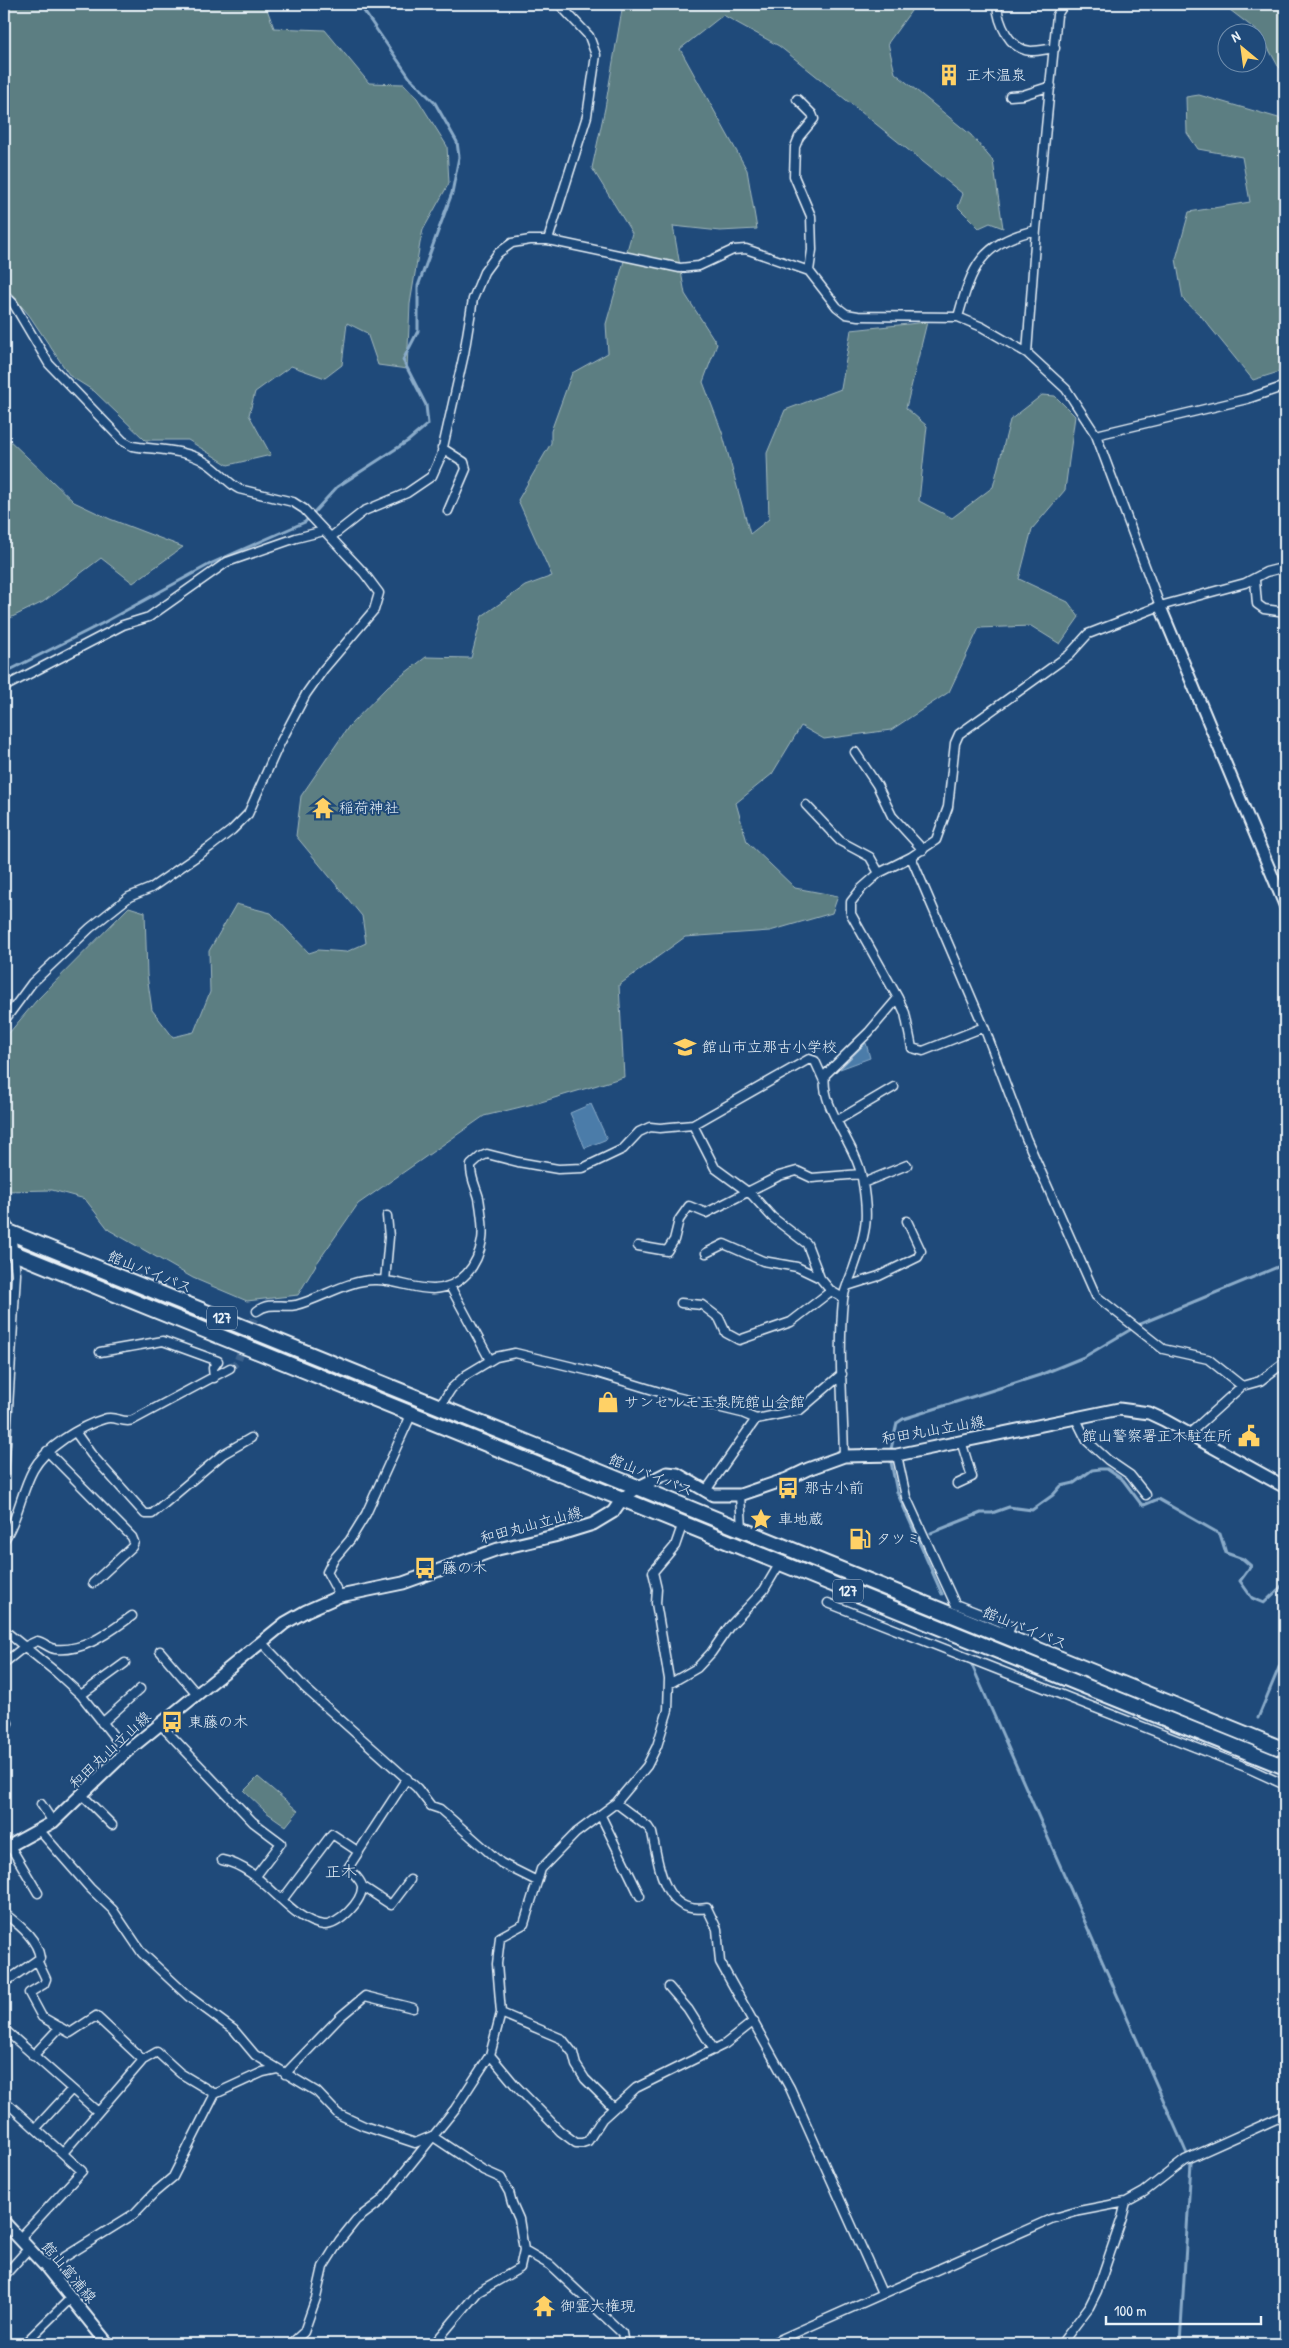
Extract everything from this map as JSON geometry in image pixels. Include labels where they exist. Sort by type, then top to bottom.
[{"type":"highway","name":"館山バイパス","points":[[7,1232],[440,1406],[637,1488],[742,1528],[1006,1638],[1285,1750]]},
{"type":"highway","name":"館山バイパス","points":[[9,1251],[1285,1766]]},
{"type":"main road","name":"和田丸山立山線","points":[[7,1847],[54,1822],[83,1796],[126,1752],[261,1642],[306,1611],[340,1596],[403,1583],[498,1548],[554,1536],[593,1524],[612,1512],[622,1499],[637,1488],[667,1472],[677,1474],[713,1496],[740,1495],[787,1479],[844,1456],[897,1455],[1106,1411],[1135,1410],[1149,1413],[1285,1487]]},
{"type":"main road","name":"館山富浦線","points":[[4,2222],[47,2268],[108,2344]]},
{"type":"street","points":[[548,240],[587,116],[596,55],[589,36],[559,4]]},
{"type":"street","points":[[996,4],[997,14],[1004,32],[1016,44],[1029,51],[1055,48]]},
{"type":"street","points":[[1027,353],[1036,230],[1057,15],[1064,4]]},
{"type":"street","points":[[1010,96],[1023,95],[1051,86]]},
{"type":"street","points":[[797,99],[812,114],[814,119],[799,137],[795,147],[794,176],[812,216],[812,250],[809,271]]},
{"type":"street","points":[[958,317],[968,284],[980,260],[994,245],[1016,234],[1036,230]]},
{"type":"street","points":[[331,537],[364,511],[420,486],[432,476],[442,448],[464,354],[473,299],[484,272],[498,253],[512,244],[530,240],[548,240],[680,268],[699,266],[732,250],[746,249],[809,271],[836,307],[846,314],[858,316],[958,317],[982,327],[1027,353],[1066,389],[1096,435],[1160,606],[1285,906]]},
{"type":"street","points":[[4,294],[13,303],[49,364],[123,441],[132,446],[196,456],[208,463],[231,485],[239,489],[293,502],[304,509],[331,537],[379,593],[374,610],[306,694],[277,749],[248,814],[232,830],[210,847],[151,888],[129,897],[90,928],[32,984],[4,1020]]},
{"type":"street","points":[[1096,435],[1247,399],[1285,386]]},
{"type":"street","points":[[442,448],[464,462],[466,469],[448,511]]},
{"type":"street","points":[[4,686],[123,626],[148,617],[227,562],[296,538],[324,531]]},
{"type":"street","points":[[984,1027],[923,1051],[912,1048],[905,1013],[851,914],[852,902],[862,888],[879,873],[911,857],[936,840],[948,808],[955,743],[959,734],[1069,655],[1088,634],[1160,606],[1255,580],[1266,572],[1278,569],[1285,570]]},
{"type":"street","points":[[1255,580],[1257,604],[1264,609],[1285,612]]},
{"type":"street","points":[[855,752],[877,786],[892,816],[923,850]]},
{"type":"street","points":[[806,805],[840,841],[870,857],[879,873]]},
{"type":"street","points":[[911,857],[984,1027],[1026,1138],[1096,1296],[1162,1349],[1208,1359],[1242,1386]]},
{"type":"street","points":[[824,1081],[825,1075],[869,1032],[898,998]]},
{"type":"street","points":[[257,1310],[264,1305],[295,1305],[357,1283],[376,1280],[432,1289],[450,1286],[460,1281],[470,1270],[478,1256],[483,1238],[479,1198],[471,1171],[471,1165],[480,1157],[486,1154],[558,1169],[583,1168],[623,1149],[639,1132],[650,1127],[671,1128],[693,1125],[809,1059],[815,1061],[824,1081],[826,1095],[861,1174],[867,1218],[861,1247],[844,1298],[842,1374],[844,1456]]},
{"type":"street","points":[[838,1120],[894,1087]]},
{"type":"street","points":[[693,1125],[715,1168],[748,1193],[772,1217],[807,1244],[820,1278],[831,1291],[844,1298]]},
{"type":"street","points":[[863,1183],[906,1165]]},
{"type":"street","points":[[638,1246],[667,1251],[674,1240],[679,1220],[689,1206],[706,1213],[779,1176],[797,1171],[812,1178],[861,1174]]},
{"type":"street","points":[[385,1281],[389,1237],[386,1216]]},
{"type":"street","points":[[4,1218],[9,1251],[16,1274],[4,1475]]},
{"type":"street","points":[[847,1286],[879,1276],[918,1256],[921,1251],[907,1221]]},
{"type":"street","points":[[706,1253],[724,1244],[763,1261],[797,1267],[820,1278]]},
{"type":"street","points":[[450,1286],[490,1360]]},
{"type":"street","points":[[681,1303],[702,1305],[719,1318],[726,1333],[739,1340],[790,1322],[831,1291]]},
{"type":"street","points":[[100,1352],[163,1341],[218,1361],[214,1368],[214,1378]]},
{"type":"street","points":[[440,1406],[451,1388],[490,1360],[515,1353],[594,1372],[676,1397],[742,1412],[756,1419],[800,1410],[842,1374]]},
{"type":"street","points":[[1189,1434],[1242,1386],[1260,1381],[1285,1362]]},
{"type":"street","points":[[4,1540],[16,1516],[33,1470],[47,1452],[76,1433],[103,1419],[117,1418],[124,1422],[133,1420],[230,1368]]},
{"type":"street","points":[[340,1596],[327,1572],[333,1560],[350,1540],[366,1514],[412,1413]]},
{"type":"street","points":[[1075,1417],[1087,1441],[1108,1460],[1130,1475],[1146,1495]]},
{"type":"street","points":[[704,1492],[756,1419]]},
{"type":"street","points":[[76,1433],[91,1454],[145,1514],[148,1515],[152,1514],[224,1454],[252,1438]]},
{"type":"street","points":[[957,1484],[972,1477],[961,1441]]},
{"type":"street","points":[[47,1452],[134,1542],[132,1547],[93,1583]]},
{"type":"street","points":[[897,1455],[906,1498],[955,1604],[1011,1626],[1006,1638]]},
{"type":"street","points":[[740,1495],[742,1528]]},
{"type":"street","points":[[292,2344],[304,2332],[316,2298],[323,2266],[340,2240],[356,2220],[380,2203],[432,2136],[455,2110],[490,2055],[501,2013],[498,1964],[500,1937],[524,1924],[541,1869],[558,1849],[585,1824],[601,1816],[616,1803],[647,1766],[657,1746],[668,1710],[669,1684],[653,1572],[675,1546],[683,1523]]},
{"type":"street","points":[[669,1684],[697,1668],[711,1653],[738,1616],[764,1590],[780,1563]]},
{"type":"street","points":[[828,1603],[1248,1768],[1285,1785]]},
{"type":"street","points":[[4,1663],[24,1647],[38,1641],[55,1649],[78,1648],[105,1635],[132,1616]]},
{"type":"street","points":[[4,1630],[81,1696],[126,1752]]},
{"type":"street","points":[[261,1642],[305,1688],[407,1778],[431,1806],[440,1809],[501,1863],[537,1881]]},
{"type":"street","points":[[160,1651],[197,1694]]},
{"type":"street","points":[[81,1696],[125,1663]]},
{"type":"street","points":[[102,1723],[140,1689]]},
{"type":"street","points":[[4,1715],[8,1723]]},
{"type":"street","points":[[160,1724],[253,1822],[281,1843],[256,1876]]},
{"type":"street","points":[[407,1778],[348,1868],[362,1886],[391,1905],[410,1880]]},
{"type":"street","points":[[83,1796],[112,1825]]},
{"type":"street","points":[[616,1803],[648,1827],[652,1833],[663,1881],[671,1895],[687,1908],[698,1910],[707,1908],[717,1929],[720,1962],[790,2088],[882,2293]]},
{"type":"street","points":[[41,1804],[54,1822]]},
{"type":"street","points":[[601,1816],[640,1896]]},
{"type":"street","points":[[40,1831],[90,1888],[113,1910],[142,1953],[188,1996],[234,2030],[256,2055],[317,2092],[338,2114],[364,2126],[415,2143],[432,2136]]},
{"type":"street","points":[[283,1899],[332,1834],[359,1852]]},
{"type":"street","points":[[7,1847],[38,1894]]},
{"type":"street","points":[[222,1860],[236,1863],[256,1876],[299,1914],[309,1920],[325,1925],[332,1924],[345,1916],[361,1891],[362,1886]]},
{"type":"street","points":[[4,1913],[25,1929],[38,1950],[40,1958],[4,1983]]},
{"type":"street","points":[[37,1960],[46,1979],[44,1984],[29,1993],[42,2017],[70,2033],[96,2016],[143,2060]]},
{"type":"street","points":[[669,1987],[688,2008],[714,2050]]},
{"type":"street","points":[[285,2074],[341,2016],[365,1996],[413,2008]]},
{"type":"street","points":[[501,2013],[562,2039],[573,2053],[576,2065],[583,2077],[614,2108]]},
{"type":"street","points":[[490,2055],[516,2086],[560,2131],[576,2143],[588,2141],[602,2119],[636,2088],[731,2041],[754,2021]]},
{"type":"street","points":[[33,2056],[60,2027]]},
{"type":"street","points":[[4,2029],[98,2112]]},
{"type":"street","points":[[63,2153],[143,2060],[157,2052],[180,2072],[215,2094]]},
{"type":"street","points":[[47,2268],[134,2214],[173,2177],[215,2094],[264,2072],[277,2069]]},
{"type":"street","points":[[36,2128],[72,2089]]},
{"type":"street","points":[[4,2100],[82,2171],[20,2238]]},
{"type":"street","points":[[770,2344],[1051,2219],[1079,2211],[1126,2202],[1144,2192],[1188,2159],[1285,2115]]},
{"type":"street","points":[[432,2136],[483,2170],[501,2178],[509,2192],[519,2219],[524,2250],[520,2268],[478,2292],[434,2344]]},
{"type":"street","points":[[1061,2344],[1089,2308],[1097,2291],[1126,2202]]},
{"type":"street","points":[[4,2276],[29,2248]]},
{"type":"street","points":[[524,2250],[550,2265],[622,2333],[624,2344]]},
{"type":"street","points":[[24,2344],[71,2298]]},
{"type":"green space","points":[[4,4],[265,4],[274,28],[325,30],[369,83],[404,84],[417,98],[447,146],[449,183],[423,230],[420,243],[410,304],[407,369],[378,365],[367,333],[347,323],[342,365],[325,378],[291,366],[255,392],[249,415],[271,455],[228,465],[188,440],[145,440],[94,391],[70,376],[29,315],[4,286]]},
{"type":"green space","points":[[623,4],[914,4],[888,43],[895,73],[971,135],[993,161],[1003,228],[990,223],[979,228],[958,207],[963,194],[779,46],[723,15],[680,49],[747,170],[757,229],[720,231],[673,226],[685,294],[717,344],[703,382],[722,432],[750,534],[769,519],[767,453],[785,410],[841,389],[851,330],[927,322],[906,408],[927,426],[919,501],[952,518],[993,487],[1010,420],[1042,395],[1055,396],[1075,416],[1065,490],[1032,529],[1019,579],[1068,602],[1079,617],[1060,644],[1031,626],[979,628],[949,692],[891,730],[824,739],[801,726],[772,774],[736,803],[747,842],[795,888],[838,896],[832,913],[770,931],[685,937],[619,985],[624,1077],[541,1102],[484,1116],[358,1204],[317,1263],[298,1295],[247,1301],[193,1278],[109,1230],[85,1199],[52,1190],[4,1191],[4,1039],[36,1001],[129,907],[145,912],[147,975],[152,1010],[173,1037],[194,1032],[210,992],[209,951],[236,904],[271,913],[309,953],[318,950],[346,952],[366,943],[362,916],[296,836],[301,796],[349,726],[388,686],[426,657],[471,658],[482,616],[525,586],[552,576],[518,500],[551,443],[551,431],[572,373],[608,353],[606,324],[632,233],[592,168],[605,108]]},
{"type":"green space","points":[[1229,4],[1285,4],[1285,73],[1278,66],[1266,44],[1266,22],[1246,22],[1230,10]]},
{"type":"green space","points":[[1199,95],[1282,119],[1285,118],[1285,370],[1253,380],[1201,316],[1183,299],[1176,259],[1189,212],[1250,202],[1242,157],[1198,149],[1187,133],[1186,97]]},
{"type":"green space","points":[[4,435],[74,502],[110,519],[183,547],[133,583],[101,558],[43,602],[6,620],[8,650],[4,651]]},
{"type":"green space","points":[[258,1777],[298,1811],[286,1826],[266,1812],[244,1791]]},
{"type":"water","points":[[866,1043],[870,1058],[840,1069]]},
{"type":"water","points":[[591,1104],[607,1139],[585,1148],[570,1113]]},
{"type":"waterway","points":[[4,673],[103,623],[212,563],[305,522],[337,487],[408,441],[428,424],[426,405],[403,360],[418,331],[418,286],[452,193],[459,157],[457,142],[435,103],[410,78],[359,4]]},
{"type":"waterway","points":[[891,1449],[897,1423],[903,1419],[1040,1375],[1084,1357],[1140,1324],[1285,1264]]},
{"type":"waterway","points":[[891,1462],[897,1492],[942,1594]]},
{"type":"waterway","points":[[931,1533],[981,1513],[992,1513],[1009,1507],[1032,1510],[1053,1495],[1061,1486],[1074,1483],[1092,1470],[1107,1469],[1123,1480],[1141,1504],[1144,1505],[1158,1499],[1220,1534],[1226,1553],[1243,1559],[1251,1566],[1240,1581],[1252,1598],[1264,1603],[1285,1583]]},
{"type":"waterway","points":[[1258,1718],[1285,1653]]},
{"type":"waterway","points":[[971,1663],[1191,2163],[1180,2344]]},
{"type":"tunnel","points":[[230,1368],[237,1362],[257,1311]]},
{"type":"place","name":"正木温泉","points":[[949,75]]},
{"type":"place","name":"稲荷神社","points":[[323,808]]},
{"type":"place","name":"館山市立那古小学校","points":[[685,1047]]},
{"type":"place","name":"サンセルモ玉泉院館山会館","points":[[608,1402]]},
{"type":"place","name":"館山警察署正木駐在所","points":[[1249,1436]]},
{"type":"place","name":"那古小前","points":[[788,1488]]},
{"type":"place","name":"車地蔵","points":[[761,1519]]},
{"type":"place","name":"タツミ","points":[[860,1539]]},
{"type":"place","name":"藤の木","points":[[425,1568]]},
{"type":"place","name":"東藤の木","points":[[172,1722]]},
{"type":"place","name":"御霊大権現","points":[[544,2306]]},
{"type":"district","name":"正木","points":[[341,1871]]}]
